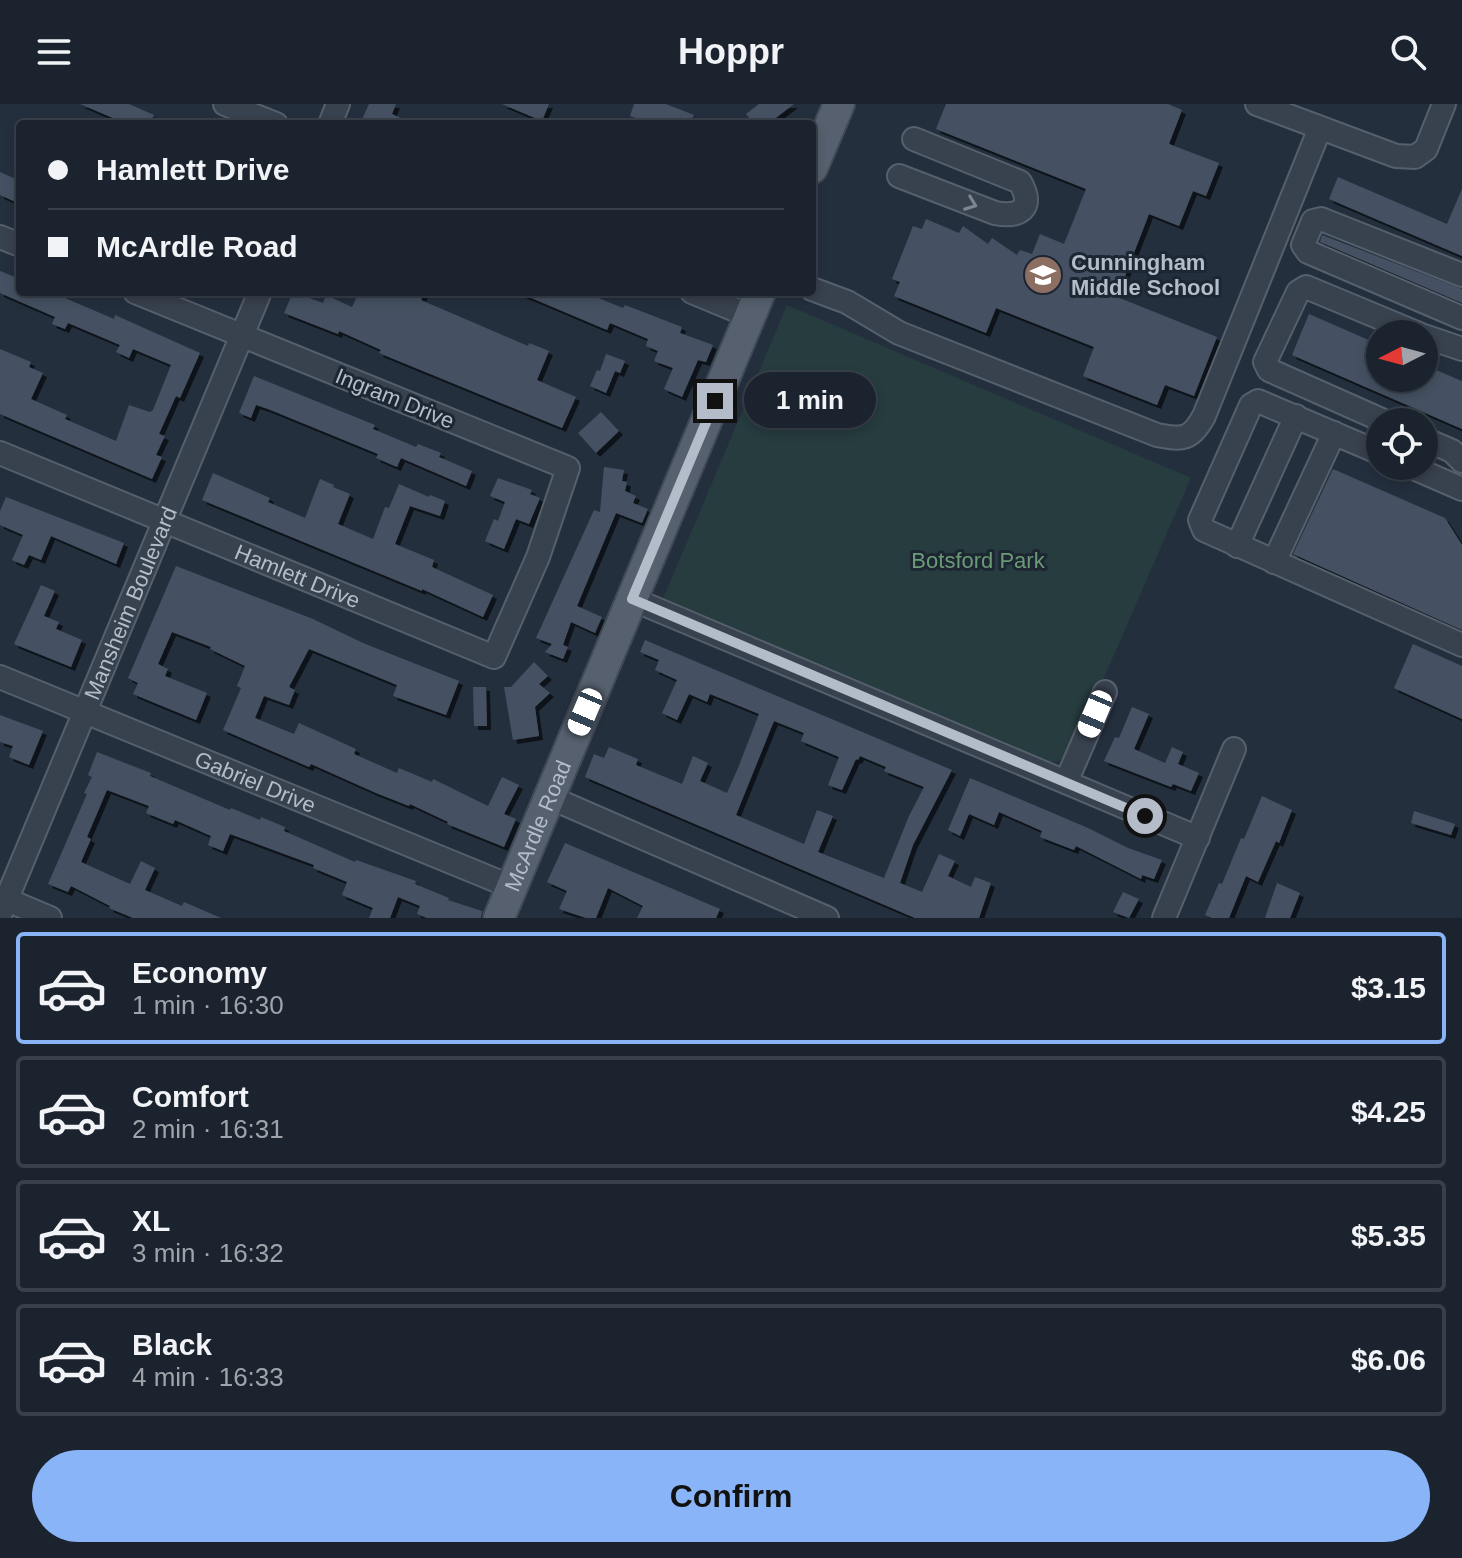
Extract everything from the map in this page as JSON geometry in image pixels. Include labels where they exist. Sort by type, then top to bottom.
[{"type":"main road","points":[[816,159],[839,104]]},
{"type":"main road","name":"McArdle Road","points":[[499,918],[755,304]]},
{"type":"street","points":[[225,104],[266,120]]},
{"type":"street","points":[[1257,104],[1396,156],[1415,157],[1426,149],[1444,104]]},
{"type":"street","points":[[816,290],[847,302],[899,333],[1157,435],[1178,439],[1195,432],[1204,416],[1320,128]]},
{"type":"street","points":[[899,176],[995,213],[1010,216],[1019,213],[1025,205],[1026,193],[1020,182],[914,139]]},
{"type":"street","points":[[1462,275],[1321,219],[1313,221],[1303,245],[1308,252],[1462,318]]},
{"type":"street","points":[[1366,413],[1269,370],[1265,362],[1298,292],[1306,287],[1386,320]]},
{"type":"street","name":"Ingram Drive","points":[[145,296],[568,468],[538,557]]},
{"type":"street","name":"Mansheim Boulevard","points":[[2,904],[258,296]]},
{"type":"street","points":[[713,296],[755,304]]},
{"type":"street","points":[[1438,341],[1462,349]]},
{"type":"street","points":[[1366,447],[1258,401],[1251,405],[1200,520],[1204,530],[1462,645]]},
{"type":"street","points":[[1237,546],[1296,416]]},
{"type":"street","points":[[1274,562],[1334,433]]},
{"type":"street","points":[[1438,445],[1452,451],[1462,461]]},
{"type":"street","name":"Hamlett Drive","points":[[0,453],[494,657],[538,557]]},
{"type":"street","points":[[1438,479],[1462,489]]},
{"type":"street","points":[[632,599],[1198,838]]},
{"type":"street","name":"Gabriel Drive","points":[[0,677],[512,887]]},
{"type":"street","points":[[1066,782],[1105,692]]},
{"type":"street","points":[[1164,918],[1234,749]]},
{"type":"street","points":[[549,797],[827,918]]},
{"type":"street","points":[[2,904],[50,918]]},
{"type":"green space","name":"Botsford Park","points":[[787,305],[1191,478],[1070,756],[1056,762],[1042,761],[663,599]]},
{"type":"building","points":[[80,104],[129,104],[154,115],[152,120],[118,120]]},
{"type":"building","points":[[369,104],[396,104],[392,114],[405,120],[362,120]]},
{"type":"building","points":[[502,104],[549,104],[540,120]]},
{"type":"building","points":[[634,104],[666,104],[694,115],[692,120],[641,120],[630,116]]},
{"type":"building","points":[[759,104],[794,104],[773,120],[751,120],[746,114]]},
{"type":"building","points":[[946,104],[1168,104],[1182,110],[1169,144],[1219,163],[1206,196],[1193,191],[1179,226],[1149,214],[1117,297],[1217,337],[1194,396],[1165,385],[1157,405],[1083,376],[1094,347],[996,308],[986,333],[894,296],[900,282],[892,279],[913,226],[922,229],[926,219],[959,233],[963,226],[988,244],[992,238],[1017,255],[1020,250],[1032,254],[1040,234],[1064,244],[1086,189],[936,129]]},
{"type":"building","points":[[0,172],[16,179],[16,202],[0,195]]},
{"type":"building","points":[[1338,177],[1447,224],[1462,189],[1462,256],[1329,199]]},
{"type":"building","points":[[1322,235],[1462,289],[1462,303],[1320,242]]},
{"type":"building","points":[[0,271],[16,277],[16,296],[60,296],[114,319],[115,315],[200,353],[180,398],[176,396],[159,434],[165,436],[156,455],[162,457],[152,479],[0,414],[0,349],[31,362],[29,367],[43,373],[31,399],[67,415],[65,419],[116,441],[129,405],[150,412],[153,410],[171,365],[133,349],[129,358],[116,352],[120,345],[68,323],[65,329],[52,324],[55,317],[0,293]]},
{"type":"building","points":[[291,296],[304,296],[323,303],[328,296],[352,307],[357,296],[423,296],[421,300],[528,346],[529,343],[549,351],[537,380],[576,397],[562,428],[379,353],[381,350],[339,331],[338,334],[284,313]]},
{"type":"building","points":[[526,296],[594,296],[682,327],[680,333],[713,345],[706,362],[698,360],[682,397],[664,389],[673,368],[654,361],[658,351],[646,346],[648,339],[610,323],[607,330]]},
{"type":"building","points":[[1309,314],[1366,339],[1366,387],[1292,355]]},
{"type":"building","points":[[606,354],[625,361],[620,373],[615,371],[606,393],[590,386]]},
{"type":"building","points":[[1438,371],[1462,381],[1462,429],[1438,419],[1438,408],[1414,408],[1377,392],[1438,392]]},
{"type":"building","points":[[254,376],[375,425],[373,429],[416,447],[418,444],[441,453],[439,457],[472,471],[466,486],[401,458],[397,467],[376,458],[378,454],[256,405],[251,418],[239,413]]},
{"type":"building","points":[[601,412],[619,431],[596,453],[578,433]]},
{"type":"building","points":[[604,467],[624,470],[622,481],[627,482],[625,491],[636,496],[633,503],[648,509],[642,523],[616,513],[577,606],[602,617],[595,633],[571,622],[563,645],[568,647],[563,659],[545,652],[552,644],[536,638],[594,510],[600,512]]},
{"type":"building","points":[[1333,469],[1445,518],[1462,545],[1462,630],[1293,554]]},
{"type":"building","points":[[213,473],[270,498],[268,502],[305,518],[320,479],[350,494],[338,524],[373,539],[385,507],[389,508],[399,484],[445,501],[440,516],[410,506],[395,544],[434,560],[432,567],[493,595],[483,617],[422,589],[202,500]]},
{"type":"building","points":[[498,478],[532,490],[530,494],[540,498],[529,524],[516,519],[504,549],[485,541],[494,519],[498,521],[505,502],[490,496]]},
{"type":"building","points":[[6,497],[124,543],[116,564],[51,536],[41,560],[29,555],[24,565],[12,560],[23,535],[0,525],[0,511]]},
{"type":"building","points":[[176,566],[313,619],[363,643],[459,681],[446,715],[393,696],[397,685],[309,649],[289,687],[295,690],[289,705],[264,696],[255,718],[294,734],[299,723],[356,749],[354,754],[397,773],[399,768],[432,782],[433,779],[488,806],[502,777],[519,785],[504,814],[516,819],[504,847],[447,824],[410,804],[376,793],[311,764],[309,767],[223,730],[241,688],[237,686],[245,666],[211,647],[172,632],[158,664],[168,669],[165,676],[207,693],[196,720],[133,694],[138,683],[128,678]]},
{"type":"building","points":[[41,585],[55,591],[44,616],[59,622],[56,629],[82,640],[71,667],[14,644]]},
{"type":"building","points":[[645,640],[952,770],[913,845],[900,883],[922,892],[939,854],[955,861],[948,876],[971,887],[975,877],[991,883],[979,918],[915,918],[585,777],[594,754],[604,758],[609,747],[638,759],[636,765],[682,784],[693,756],[708,763],[700,781],[727,793],[738,768],[759,714],[710,694],[707,702],[689,694],[677,720],[662,713],[677,680],[655,670],[659,660],[640,652]],"holes":[[[774,721],[804,733],[801,741],[839,757],[828,785],[842,790],[860,756],[886,767],[884,771],[924,787],[884,878],[818,852],[833,816],[817,810],[804,844],[736,815]]]},
{"type":"building","points":[[1413,644],[1462,666],[1462,719],[1394,688]]},
{"type":"building","points":[[534,662],[548,676],[539,684],[550,693],[535,707],[539,736],[513,740],[504,687],[511,687]]},
{"type":"building","points":[[473,687],[486,687],[487,726],[474,726]]},
{"type":"building","points":[[1132,707],[1149,714],[1134,749],[1165,763],[1172,747],[1183,752],[1178,764],[1199,773],[1191,791],[1173,784],[1171,787],[1104,761],[1115,737],[1119,738]]},
{"type":"building","points":[[0,715],[43,731],[29,765],[9,757],[13,746],[0,742]]},
{"type":"building","points":[[97,752],[230,810],[260,820],[261,817],[285,827],[284,831],[355,862],[416,881],[415,884],[448,900],[482,911],[481,918],[427,918],[417,914],[420,906],[398,897],[390,918],[369,918],[373,908],[342,895],[347,882],[313,868],[314,865],[230,834],[223,851],[208,845],[211,836],[175,820],[173,824],[146,813],[149,806],[107,790],[87,837],[91,839],[81,862],[130,884],[141,861],[155,868],[145,890],[221,918],[133,918],[71,886],[68,892],[48,884],[87,794],[84,793],[92,777],[88,775]]},
{"type":"building","points":[[970,778],[1162,860],[1154,879],[1142,875],[1141,879],[1076,846],[1074,850],[1040,837],[1042,831],[999,812],[994,825],[969,814],[960,836],[948,830]]},
{"type":"building","points":[[1262,796],[1292,810],[1279,843],[1276,841],[1258,882],[1246,876],[1229,918],[1205,915],[1241,838],[1244,839]]},
{"type":"building","points":[[1414,811],[1455,824],[1451,835],[1411,823]]},
{"type":"building","points":[[565,843],[720,909],[716,918],[637,918],[643,906],[608,888],[596,918],[559,909],[567,891],[547,882]]},
{"type":"building","points":[[1277,883],[1300,893],[1290,918],[1265,918]]},
{"type":"building","points":[[1123,892],[1139,899],[1129,918],[1113,912]]},
{"type":"place","name":"Cunningham Middle School","points":[[1043,275]]},
{"type":"route","points":[[715,401],[632,599],[1145,816]]}]
